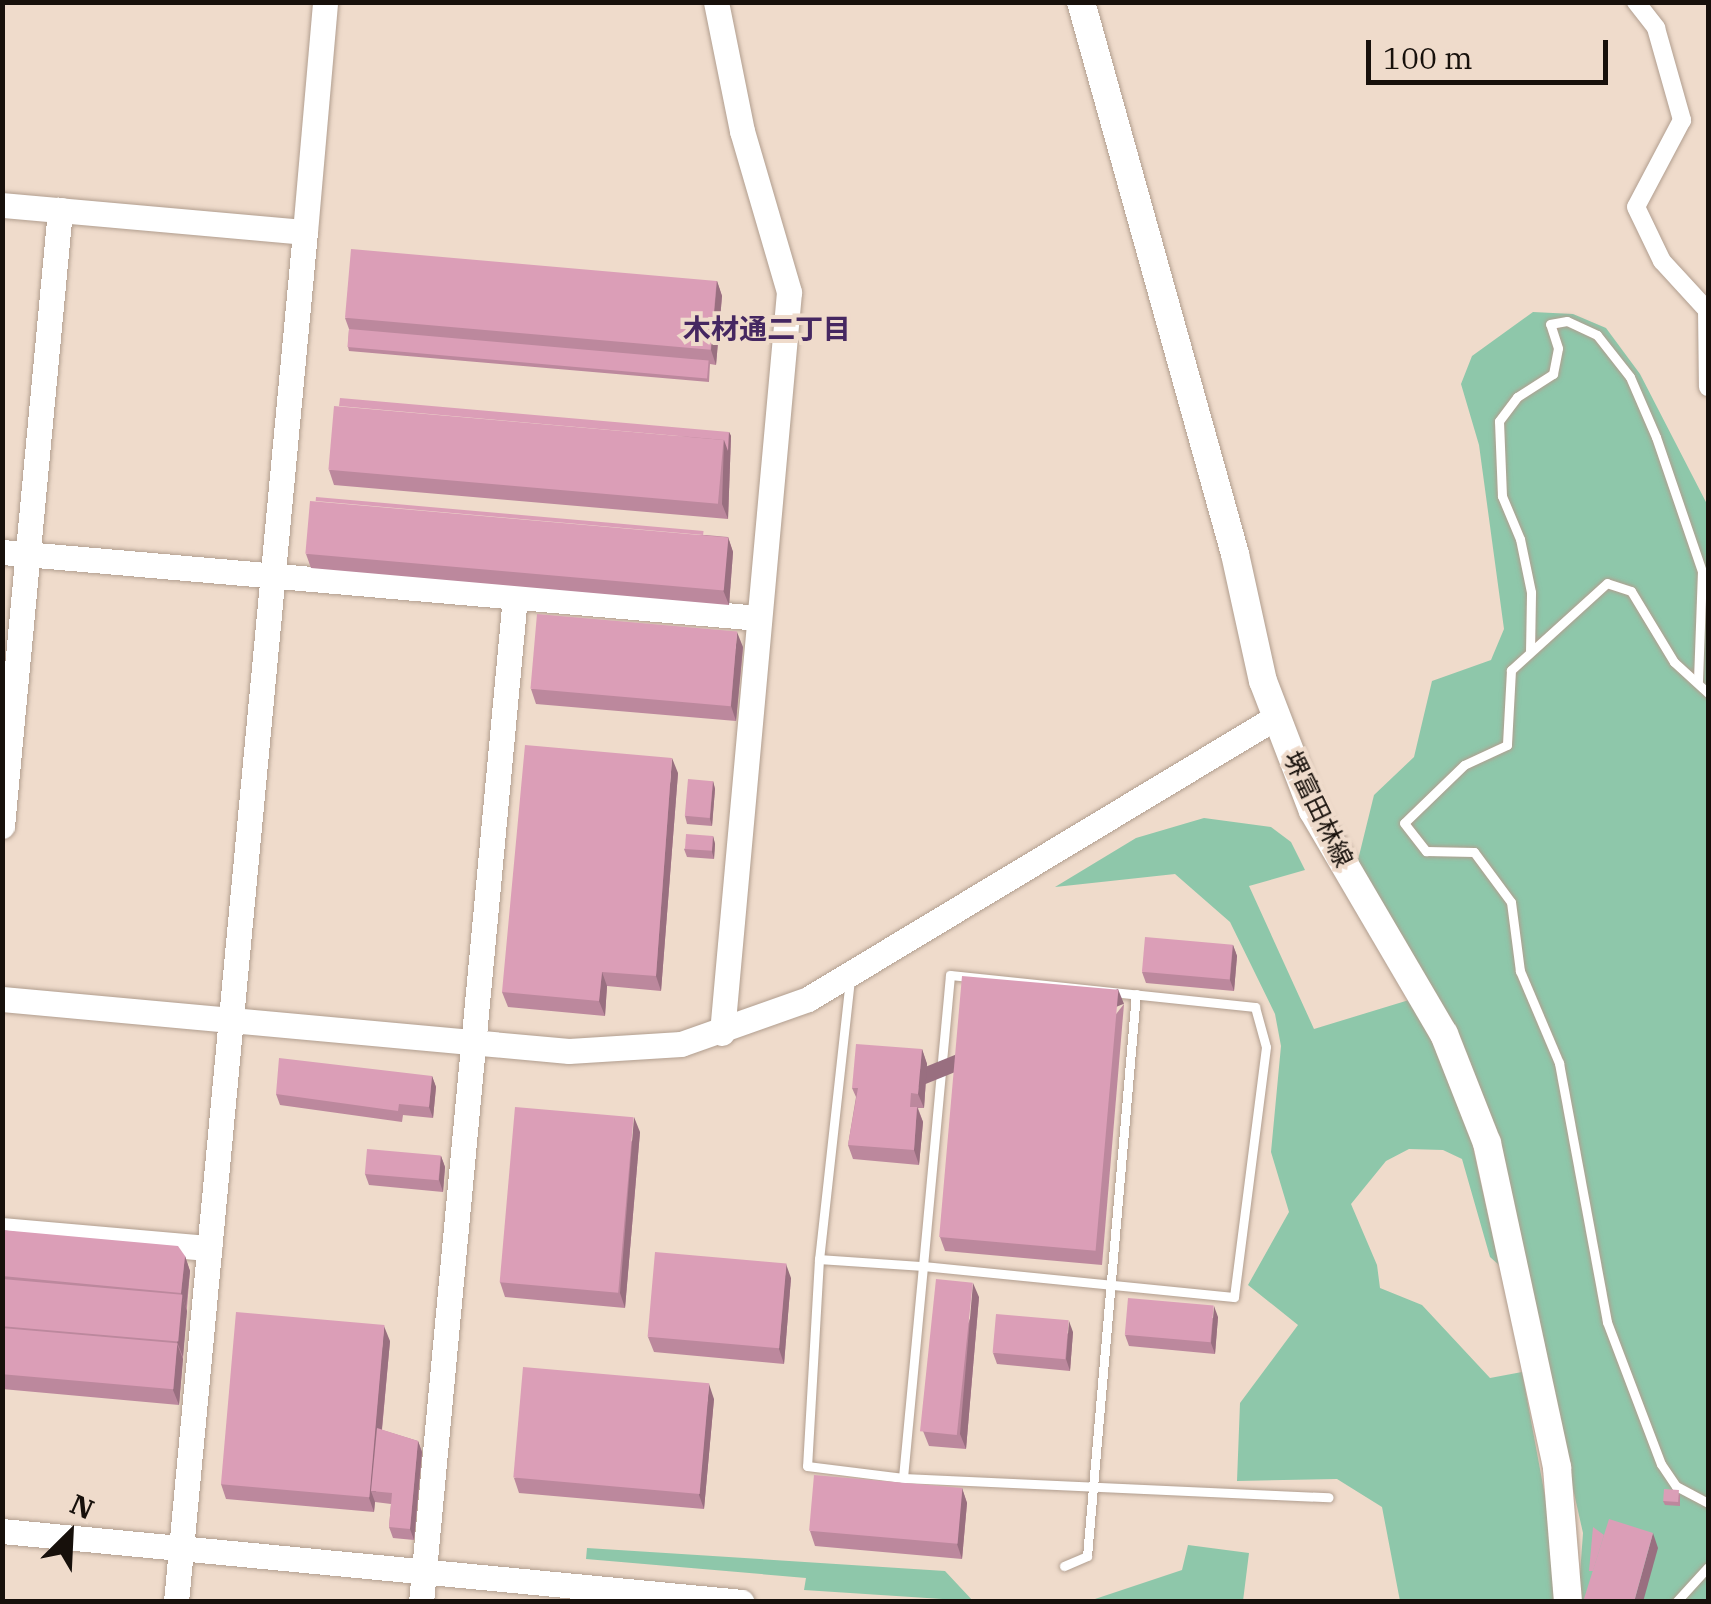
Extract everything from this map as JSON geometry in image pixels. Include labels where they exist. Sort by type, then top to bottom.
[{"type":"main road","name":"堺富田林線","points":[[1081,2],[1276,718],[1312,811],[1468,1084],[1500,1198],[1557,1468],[1568,1602]]},
{"type":"street","points":[[176,1602],[326,2]]},
{"type":"street","points":[[716,2],[742,131],[789,292],[722,1033]]},
{"type":"street","points":[[1636,2],[1656,28],[1682,120],[1636,207],[1662,261],[1707,310],[1708,387]]},
{"type":"street","points":[[2,205],[305,232]]},
{"type":"street","points":[[2,826],[15,553],[60,210]]},
{"type":"street","points":[[15,553],[760,618]]},
{"type":"street","points":[[421,1602],[515,596]]},
{"type":"street","points":[[2,999],[474,1042],[623,1051],[722,1033],[850,975],[1276,718]]},
{"type":"street","points":[[2,1230],[209,1248]]},
{"type":"street","points":[[2,1531],[742,1602]]},
{"type":"lane","points":[[1530,652],[1531,592],[1520,539],[1502,496],[1498,421],[1516,397],[1553,374],[1558,348],[1550,324],[1567,320],[1597,334],[1630,377],[1656,437],[1702,572],[1698,682]]},
{"type":"lane","points":[[1708,693],[1674,662],[1630,591],[1618,584],[1594,590],[1506,678],[1513,724],[1507,745],[1464,765],[1404,823],[1426,851],[1474,852],[1511,902],[1520,971],[1561,1075],[1606,1322],[1660,1464],[1676,1486],[1708,1503]]},
{"type":"lane","points":[[850,975],[819,1258],[807,1466],[904,1478],[1330,1497]]},
{"type":"lane","points":[[819,1258],[923,1266],[1234,1297],[1266,1047],[1255,1006],[950,975],[923,1266],[904,1478]]},
{"type":"lane","points":[[1064,1566],[1087,1556],[1136,994]]},
{"type":"lane","points":[[1676,1602],[1708,1567]]},
{"type":"green space","points":[[1533,312],[1573,314],[1606,328],[1640,374],[1708,506],[1708,1601],[1578,1601],[1583,1533],[1513,1223],[1357,864],[1374,795],[1414,757],[1432,681],[1491,660],[1504,629],[1479,445],[1461,384],[1472,356]]},
{"type":"green space","points":[[1204,818],[1271,827],[1291,842],[1305,870],[1249,886],[1314,1029],[1409,1000],[1441,1059],[1467,1120],[1499,1265],[1490,1257],[1462,1159],[1443,1150],[1409,1149],[1386,1161],[1351,1204],[1377,1265],[1380,1288],[1422,1305],[1490,1378],[1522,1372],[1553,1539],[1556,1601],[1400,1601],[1382,1507],[1337,1479],[1237,1481],[1240,1403],[1298,1325],[1248,1285],[1289,1212],[1271,1152],[1281,1046],[1275,1014],[1230,922],[1175,874],[1055,887],[1136,838]]},
{"type":"green space","points":[[1188,1545],[1249,1553],[1243,1601],[1089,1601],[1182,1570]]},
{"type":"green space","points":[[587,1548],[945,1571],[973,1601],[804,1590],[806,1578],[586,1559]]},
{"type":"building","points":[[351,249],[717,281],[711,350],[345,318]]},
{"type":"building","points":[[349,329],[709,360],[707,378],[347,347]]},
{"type":"building","points":[[340,398],[729,432],[728,451],[724,440],[339,406]]},
{"type":"building","points":[[334,406],[724,440],[718,504],[328,470]]},
{"type":"building","points":[[316,497],[704,531],[703,535],[316,501]]},
{"type":"building","points":[[310,501],[728,538],[724,590],[305,554]]},
{"type":"building","points":[[537,614],[737,632],[731,706],[530,689]]},
{"type":"building","points":[[525,745],[672,758],[656,976],[602,972],[599,1001],[502,992]]},
{"type":"building","points":[[688,779],[713,781],[710,818],[685,816]]},
{"type":"building","points":[[686,834],[713,836],[712,851],[685,849]]},
{"type":"building","points":[[1145,937],[1233,945],[1230,980],[1142,972]]},
{"type":"building","points":[[962,976],[1118,990],[1096,1251],[939,1237]]},
{"type":"building","points":[[856,1044],[922,1049],[918,1094],[911,1093],[910,1107],[917,1107],[914,1150],[848,1145],[858,1088],[852,1088]]},
{"type":"building","points":[[279,1058],[432,1076],[429,1107],[399,1104],[398,1111],[276,1094]]},
{"type":"building","points":[[515,1107],[634,1117],[618,1293],[500,1282]]},
{"type":"building","points":[[367,1149],[441,1155],[439,1180],[365,1174]]},
{"type":"building","points":[[2,1230],[178,1246],[185,1256],[181,1293],[2,1276]]},
{"type":"building","points":[[655,1252],[786,1264],[779,1348],[648,1337]]},
{"type":"building","points":[[2,1279],[182,1295],[178,1342],[2,1326]]},
{"type":"building","points":[[936,1279],[973,1283],[957,1435],[920,1431]]},
{"type":"building","points":[[1128,1298],[1214,1305],[1210,1342],[1125,1335]]},
{"type":"building","points":[[236,1312],[384,1325],[369,1497],[221,1484]]},
{"type":"building","points":[[996,1314],[1069,1320],[1065,1359],[993,1353]]},
{"type":"building","points":[[2,1328],[177,1343],[173,1389],[2,1374]]},
{"type":"building","points":[[523,1367],[709,1383],[700,1494],[513,1478]]},
{"type":"building","points":[[377,1428],[418,1441],[410,1529],[389,1527],[392,1493],[371,1491]]},
{"type":"building","points":[[814,1475],[962,1488],[958,1544],[809,1531]]},
{"type":"building","points":[[1664,1489],[1679,1490],[1678,1502],[1663,1501]]},
{"type":"building","points":[[1609,1519],[1653,1533],[1634,1602],[1583,1602]]},
{"type":"building","points":[[1593,1527],[1604,1535],[1593,1571],[1589,1571]]},
{"type":"district","name":"木材通二丁目","points":[[767,329]]}]
